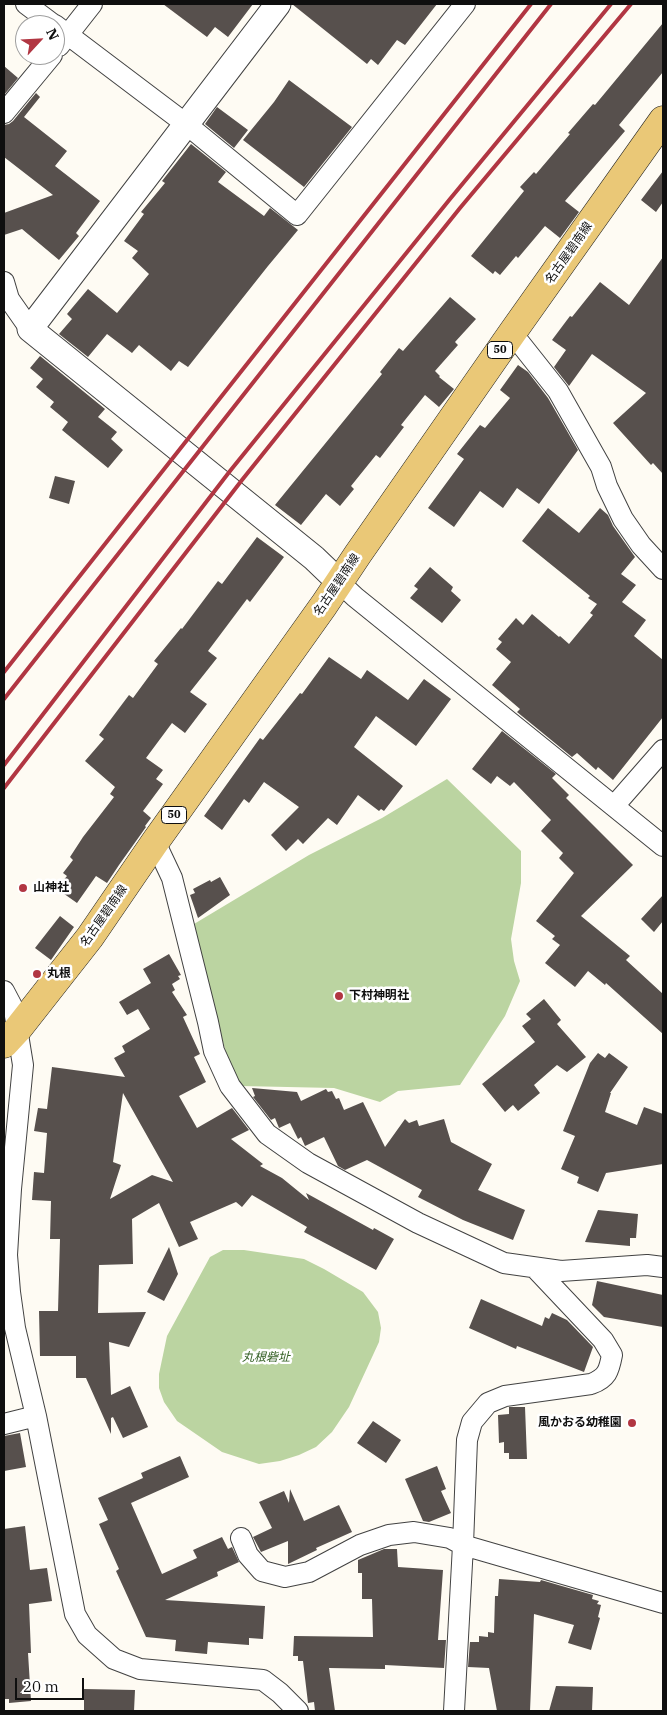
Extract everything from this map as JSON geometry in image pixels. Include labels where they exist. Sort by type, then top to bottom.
[{"type":"main road","name":"名古屋碧南線","points":[[10,1037],[90,937],[663,120]]},
{"type":"street","points":[[26,4],[41,15]]},
{"type":"street","points":[[65,24],[92,4]]},
{"type":"street","points":[[30,329],[278,4]]},
{"type":"street","points":[[65,33],[186,124],[297,215],[465,4]]},
{"type":"street","points":[[4,113],[44,65]]},
{"type":"street","points":[[4,282],[9,299],[30,329],[314,558],[355,597],[663,846]]},
{"type":"street","points":[[512,333],[558,391],[601,467],[607,486],[623,519],[641,545],[663,569]]},
{"type":"street","points":[[614,806],[663,750]]},
{"type":"street","points":[[155,842],[172,878],[214,1051],[230,1086],[267,1134],[308,1163],[418,1223],[504,1263],[561,1271],[647,1265],[663,1267]]},
{"type":"street","points":[[4,991],[14,1010],[10,1037],[23,1065],[11,1189],[7,1255],[10,1292],[15,1328],[36,1416],[75,1614],[87,1635],[114,1659],[140,1669],[263,1680],[280,1693],[298,1711]]},
{"type":"street","points":[[454,1711],[464,1545],[467,1440],[472,1422],[488,1403],[505,1396],[591,1384],[602,1380],[610,1369],[612,1354],[603,1340],[535,1268]]},
{"type":"street","points":[[4,1424],[36,1416]]},
{"type":"street","points":[[241,1538],[248,1555],[262,1571],[285,1577],[309,1572],[360,1545],[389,1535],[414,1532],[450,1538],[464,1545],[663,1603]]},
{"type":"green space","points":[[447,779],[521,851],[521,883],[511,939],[514,961],[520,981],[505,1016],[460,1085],[398,1091],[380,1102],[334,1088],[241,1086],[226,1053],[194,924],[309,855],[382,818]]},
{"type":"green space","name":"丸根砦址","points":[[223,1250],[244,1250],[304,1259],[363,1292],[378,1312],[381,1328],[379,1342],[349,1407],[332,1432],[316,1447],[299,1455],[280,1461],[259,1464],[222,1452],[177,1421],[164,1402],[159,1388],[159,1374],[167,1336],[210,1257]]},
{"type":"building","points":[[163,4],[253,4],[228,37],[215,27],[207,37]]},
{"type":"building","points":[[292,4],[437,4],[405,45],[397,40],[378,65],[371,59],[367,64]]},
{"type":"building","points":[[663,23],[663,72],[619,125],[625,131],[565,201],[579,212],[560,238],[545,226],[518,258],[516,256],[500,275],[495,271],[493,274],[471,256],[524,191],[520,187],[534,172],[536,174],[570,134],[568,133],[593,104],[595,105]]},
{"type":"building","points":[[4,66],[18,78],[4,95]]},
{"type":"building","points":[[289,80],[352,127],[304,187],[243,140]]},
{"type":"building","points":[[36,93],[40,97],[24,117],[67,151],[55,166],[100,201],[76,233],[79,236],[59,260],[22,229],[4,235],[4,213],[53,195],[4,157],[4,125],[13,121]]},
{"type":"building","points":[[217,107],[248,130],[234,148],[205,124]]},
{"type":"building","points":[[191,144],[226,172],[218,182],[264,216],[270,208],[298,230],[188,367],[179,361],[171,371],[139,345],[132,353],[107,334],[88,357],[59,334],[72,319],[67,314],[88,289],[117,313],[149,274],[132,258],[138,251],[124,241],[144,214],[141,212],[165,183],[162,181]]},
{"type":"building","points":[[663,171],[663,202],[656,212],[641,200]]},
{"type":"building","points":[[663,257],[663,474],[653,463],[651,465],[613,423],[646,393],[592,354],[569,386],[554,367],[566,350],[552,340],[600,282],[629,305]]},
{"type":"building","points":[[450,297],[476,319],[455,342],[458,345],[435,371],[439,377],[454,389],[439,407],[425,395],[401,425],[404,427],[380,458],[376,455],[351,486],[354,489],[340,506],[326,494],[301,525],[275,505],[382,374],[380,372],[399,348],[403,351]]},
{"type":"building","points":[[40,356],[105,409],[98,417],[117,432],[111,439],[123,450],[108,468],[62,430],[68,422],[50,407],[54,402],[36,387],[43,379],[30,368]]},
{"type":"building","points":[[518,365],[528,372],[548,398],[578,450],[539,504],[517,488],[503,508],[480,491],[454,527],[428,508],[464,459],[457,454],[480,425],[485,428],[510,398],[500,390]]},
{"type":"building","points":[[55,476],[75,481],[69,504],[49,498]]},
{"type":"building","points":[[548,508],[579,533],[600,508],[608,515],[613,526],[635,557],[621,574],[636,585],[622,602],[646,620],[634,636],[663,660],[663,717],[613,780],[598,767],[596,770],[577,753],[572,757],[517,712],[520,709],[492,685],[511,662],[496,649],[502,642],[498,639],[516,618],[523,625],[532,614],[569,644],[593,615],[590,613],[597,604],[588,598],[590,596],[522,541]]},
{"type":"building","points":[[257,537],[284,557],[250,602],[247,599],[208,651],[217,658],[190,692],[207,704],[185,733],[172,723],[146,758],[163,770],[156,779],[163,784],[143,811],[151,818],[146,827],[107,883],[96,876],[77,903],[60,891],[64,885],[61,883],[67,876],[63,873],[73,860],[70,857],[83,837],[114,797],[110,794],[115,787],[85,761],[104,739],[99,735],[129,695],[133,698],[158,664],[154,661],[182,629],[218,581],[222,584]]},
{"type":"building","points":[[430,567],[453,587],[451,591],[461,600],[442,623],[410,598],[418,589],[414,586]]},
{"type":"building","points":[[329,657],[361,679],[367,670],[408,700],[424,679],[451,699],[416,746],[376,716],[354,747],[403,786],[384,811],[381,809],[379,811],[358,795],[337,825],[328,818],[303,844],[298,839],[286,851],[271,835],[299,807],[264,782],[249,803],[244,799],[222,830],[204,816],[260,738],[263,740],[300,693],[302,694]]},
{"type":"building","points":[[502,731],[556,774],[552,778],[569,795],[566,798],[633,865],[581,916],[630,956],[626,960],[663,994],[663,1034],[606,983],[605,985],[588,971],[575,987],[545,963],[560,945],[552,939],[555,936],[536,921],[574,873],[559,858],[563,853],[541,831],[551,820],[514,782],[510,786],[497,776],[491,784],[472,769]]},
{"type":"building","points":[[220,877],[230,895],[198,918],[190,895],[195,893],[193,889]]},
{"type":"building","points":[[663,895],[663,921],[654,932],[641,919]]},
{"type":"building","points":[[60,916],[74,927],[51,960],[35,948]]},
{"type":"building","points":[[169,954],[181,975],[178,976],[180,979],[172,984],[175,990],[172,992],[187,1015],[183,1017],[200,1054],[194,1057],[206,1082],[179,1096],[197,1128],[232,1108],[249,1130],[231,1139],[263,1164],[260,1166],[282,1178],[309,1200],[306,1193],[373,1230],[374,1228],[394,1239],[376,1270],[304,1232],[307,1227],[252,1195],[242,1207],[236,1202],[190,1222],[198,1239],[179,1247],[159,1203],[132,1219],[133,1264],[99,1265],[98,1313],[146,1312],[129,1347],[109,1342],[111,1395],[130,1386],[148,1427],[123,1438],[113,1417],[111,1418],[111,1434],[86,1378],[76,1378],[76,1356],[40,1356],[39,1311],[58,1311],[60,1239],[50,1239],[51,1201],[32,1200],[34,1172],[44,1173],[47,1133],[34,1131],[38,1108],[47,1109],[52,1067],[125,1077],[114,1058],[125,1052],[122,1046],[150,1029],[138,1009],[127,1015],[119,1002],[151,983],[143,969]],"holes":[[[123,1093],[173,1182],[152,1175],[110,1199],[121,1165],[113,1162]]]},
{"type":"building","points":[[544,999],[561,1020],[557,1024],[586,1057],[567,1072],[557,1065],[534,1085],[540,1093],[518,1111],[513,1105],[505,1112],[482,1084],[535,1042],[522,1026],[531,1019],[526,1014]]},
{"type":"building","points":[[598,1053],[605,1058],[609,1053],[628,1067],[610,1093],[605,1112],[637,1125],[644,1107],[663,1114],[663,1164],[606,1173],[598,1192],[577,1183],[579,1177],[561,1169],[575,1136],[563,1131],[590,1063]]},
{"type":"building","points":[[252,1088],[297,1092],[301,1101],[326,1089],[328,1092],[332,1091],[336,1099],[339,1098],[344,1110],[363,1102],[385,1147],[405,1119],[409,1123],[417,1120],[419,1126],[444,1119],[451,1142],[492,1164],[478,1190],[525,1210],[513,1240],[463,1220],[418,1197],[422,1190],[367,1160],[345,1170],[338,1166],[324,1137],[305,1146],[301,1137],[298,1139],[290,1123],[279,1128],[275,1118],[271,1120],[253,1097],[255,1096]]},
{"type":"building","points":[[598,1210],[638,1214],[636,1238],[630,1238],[630,1246],[585,1242]]},
{"type":"building","points":[[169,1247],[178,1274],[164,1301],[147,1292]]},
{"type":"building","points":[[597,1281],[663,1295],[663,1327],[604,1317],[592,1305]]},
{"type":"building","points":[[481,1299],[542,1326],[545,1317],[549,1319],[552,1313],[567,1320],[593,1347],[584,1372],[517,1346],[516,1349],[469,1328]]},
{"type":"building","points":[[509,1407],[525,1407],[527,1459],[509,1459],[509,1453],[504,1453],[504,1442],[499,1443],[498,1415],[509,1414]]},
{"type":"building","points":[[373,1421],[401,1440],[386,1463],[357,1443]]},
{"type":"building","points":[[20,1433],[26,1467],[4,1471],[4,1436]]},
{"type":"building","points":[[180,1456],[189,1477],[131,1503],[162,1574],[197,1558],[193,1550],[222,1537],[228,1549],[232,1547],[239,1562],[217,1572],[218,1576],[165,1600],[265,1606],[263,1639],[249,1638],[249,1645],[208,1642],[207,1654],[175,1651],[176,1640],[146,1637],[116,1571],[119,1569],[99,1524],[108,1520],[98,1498],[143,1478],[141,1473]]},
{"type":"building","points":[[437,1466],[446,1489],[441,1491],[451,1513],[429,1522],[423,1521],[405,1479]]},
{"type":"building","points":[[290,1489],[304,1521],[339,1505],[352,1532],[316,1548],[317,1550],[288,1564],[288,1541],[261,1552],[253,1537],[272,1528],[259,1502],[284,1491],[289,1503]]},
{"type":"building","points":[[25,1526],[30,1570],[47,1568],[52,1601],[29,1604],[31,1653],[28,1653],[31,1701],[9,1703],[9,1699],[4,1699],[4,1529]]},
{"type":"building","points":[[384,1549],[397,1549],[398,1567],[443,1570],[438,1640],[446,1640],[444,1668],[385,1665],[385,1669],[329,1668],[335,1711],[315,1711],[314,1702],[308,1703],[303,1661],[298,1661],[298,1656],[293,1656],[294,1636],[373,1637],[372,1599],[362,1599],[362,1573],[358,1573],[358,1560]]},
{"type":"building","points":[[499,1579],[540,1582],[541,1580],[593,1595],[592,1599],[599,1601],[597,1604],[601,1605],[598,1617],[600,1618],[591,1650],[568,1643],[574,1625],[534,1614],[530,1711],[497,1711],[489,1668],[468,1667],[470,1642],[479,1642],[479,1636],[488,1637],[488,1632],[494,1633],[495,1596],[498,1596]]},
{"type":"building","points":[[556,1686],[593,1687],[592,1711],[549,1711]]},
{"type":"building","points":[[84,1689],[135,1690],[134,1711],[84,1711]]},
{"type":"railway","points":[[4,672],[531,4]]},
{"type":"railway","points":[[4,699],[551,4]]},
{"type":"railway","points":[[4,765],[230,471],[611,4]]},
{"type":"railway","points":[[4,788],[242,480],[460,208],[631,4]]},
{"type":"place","name":"山神社","points":[[23,888]]},
{"type":"place","name":"丸根","points":[[37,974]]},
{"type":"place","name":"下村神明社","points":[[339,996]]},
{"type":"place","name":"風かおる幼稚園","points":[[632,1423]]}]
